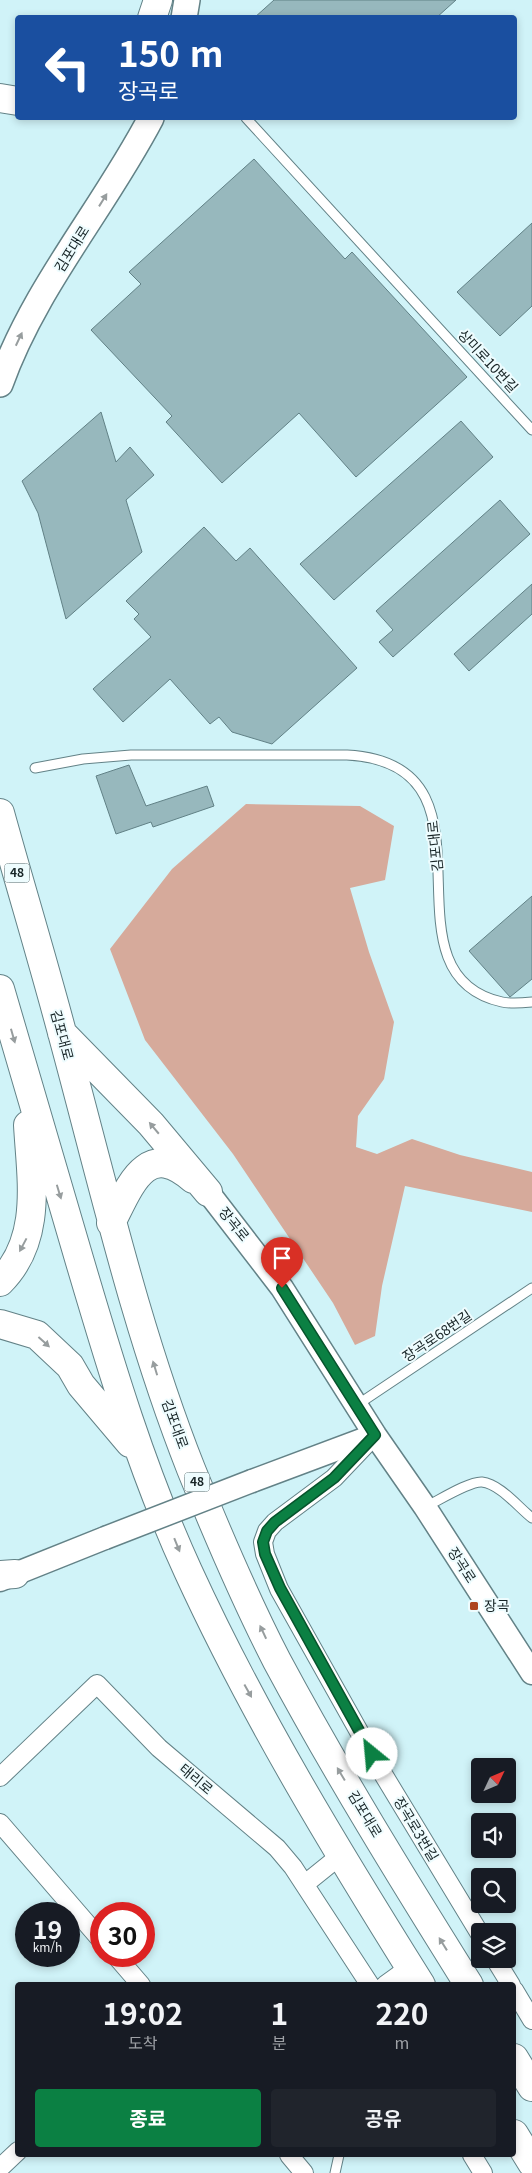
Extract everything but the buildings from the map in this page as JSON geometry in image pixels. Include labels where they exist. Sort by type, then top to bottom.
[{"type":"main road","points":[[153,15],[158,0]]},
{"type":"main road","points":[[184,15],[187,0]]},
{"type":"main road","points":[[0,98],[15,100]]},
{"type":"main road","name":"김포대로","points":[[0,384],[26,326],[133,152],[150,120]]},
{"type":"main road","name":"김포대로","points":[[0,813],[62,1033],[111,1223],[160,1384],[191,1467],[235,1571],[276,1658],[333,1760],[467,1982]]},
{"type":"main road","points":[[0,989],[117,1389],[141,1457],[188,1570],[244,1684],[340,1855],[415,1976]]},
{"type":"main road","points":[[62,1033],[151,1124],[208,1192]]},
{"type":"main road","points":[[0,1282],[7,1275],[28,1236],[33,1207],[24,1076]]},
{"type":"main road","points":[[111,1223],[133,1180],[143,1169],[155,1163],[168,1163],[180,1168],[208,1192]]},
{"type":"main road","points":[[0,1324],[37,1335],[70,1366],[81,1385],[141,1457]]},
{"type":"main road","points":[[516,2061],[532,2087]]},
{"type":"main road","points":[[516,2137],[532,2163]]},
{"type":"street","name":"장곡로","points":[[208,1192],[282,1288],[356,1406],[425,1507],[532,1673]]},
{"type":"street","points":[[5,1576],[375,1435]]},
{"type":"street","name":"장곡로3번길","points":[[375,1435],[334,1478],[275,1522],[267,1531],[263,1542],[265,1554],[280,1588],[380,1769],[473,1923]]},
{"type":"street","name":"태리로","points":[[0,1777],[97,1684],[159,1748],[271,1842],[305,1884],[368,1982]]},
{"type":"street","points":[[0,1824],[90,1927]]},
{"type":"street","points":[[305,1884],[340,1855]]},
{"type":"street","points":[[125,1967],[138,1982]]},
{"type":"street","points":[[501,1968],[509,1982]]},
{"type":"street","points":[[395,1982],[415,1976]]},
{"type":"street","points":[[516,1993],[532,2020]]},
{"type":"street","points":[[0,2168],[15,2154]]},
{"type":"street","points":[[291,2157],[304,2173]]},
{"type":"street","points":[[473,2157],[483,2173]]},
{"type":"lane","name":"상미로10번길","points":[[248,120],[532,430]]},
{"type":"lane","name":"김포대로","points":[[35,768],[83,758],[131,755],[347,755],[369,756],[387,762],[415,782],[434,820],[441,933],[448,962],[458,977],[472,990],[487,998],[504,1003],[532,1002]]},
{"type":"lane","name":"장곡로68번길","points":[[356,1406],[532,1288]]},
{"type":"lane","points":[[425,1507],[470,1484],[480,1482],[498,1489],[532,1518]]},
{"type":"lane","points":[[357,1965],[357,1982]]},
{"type":"lane","points":[[335,2173],[339,2157]]},
{"type":"shaded area","points":[[246,804],[360,806],[394,826],[385,880],[350,888],[369,952],[394,1022],[384,1079],[358,1116],[356,1147],[377,1154],[412,1139],[460,1155],[532,1172],[532,1212],[405,1186],[382,1286],[375,1336],[355,1345],[333,1303],[233,1154],[145,1040],[110,949],[172,869]]},
{"type":"place","name":"장곡","points":[[474,1606]]},
{"type":"route","points":[[282,1288],[323,1350],[375,1435],[334,1478],[275,1522],[267,1531],[263,1542],[265,1554],[280,1588],[372,1754]]}]
